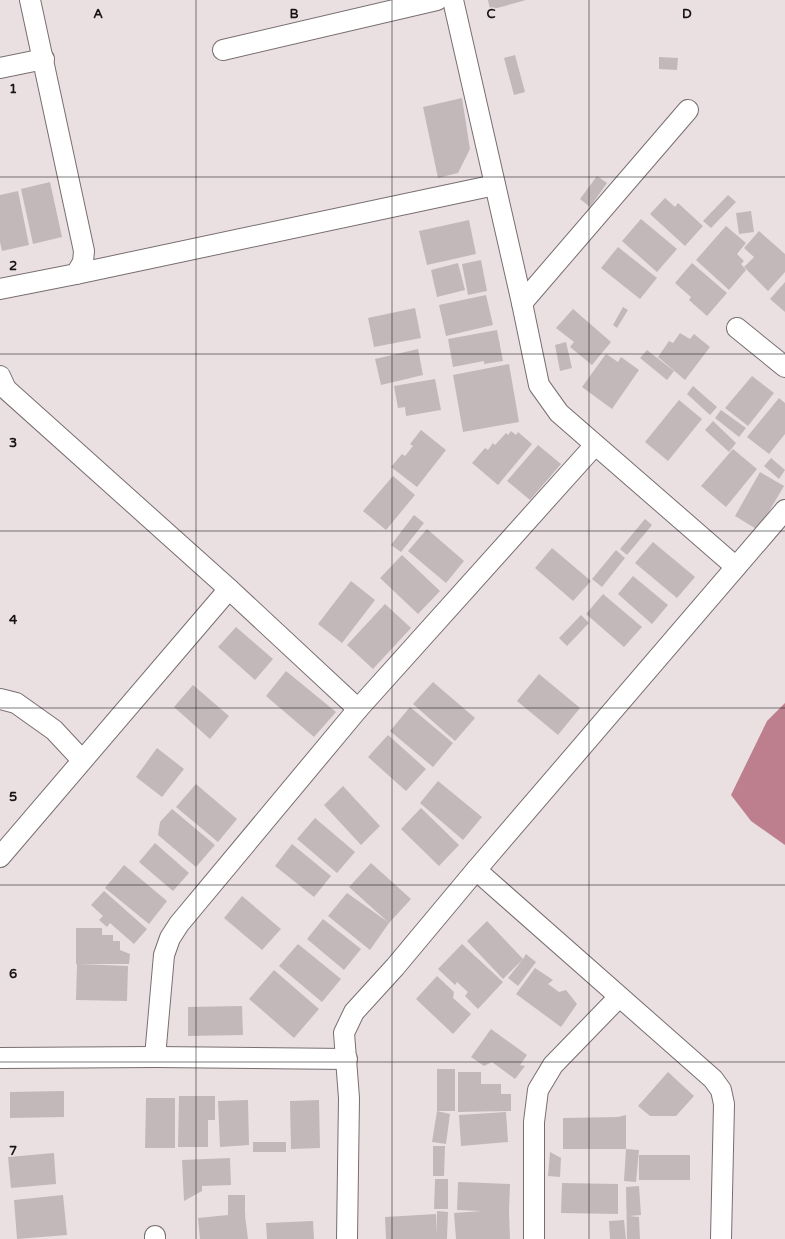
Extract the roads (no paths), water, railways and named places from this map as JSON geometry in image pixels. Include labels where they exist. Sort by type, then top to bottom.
[{"type":"street","points":[[30,0],[44,59],[84,251],[83,262],[76,274]]},
{"type":"street","points":[[223,50],[437,0]]},
{"type":"street","points":[[453,0],[496,185],[539,385],[559,413],[736,567]]},
{"type":"street","points":[[0,68],[44,59]]},
{"type":"street","points":[[522,303],[688,110]]},
{"type":"street","points":[[0,289],[496,185]]},
{"type":"street","points":[[737,328],[785,367]]},
{"type":"street","points":[[0,376],[6,389],[230,590],[358,709]]},
{"type":"street","points":[[154,1057],[164,955],[170,938],[179,924],[358,709],[595,445]]},
{"type":"street","points":[[347,1239],[349,1098],[344,1033],[354,1012],[395,967],[476,870],[785,510]]},
{"type":"street","points":[[0,857],[230,590]]},
{"type":"street","points":[[0,699],[16,703],[54,730],[82,760]]},
{"type":"street","points":[[476,870],[713,1079],[721,1090],[724,1104],[721,1239]]},
{"type":"street","points":[[534,1239],[534,1122],[538,1090],[553,1064],[619,997]]},
{"type":"street","points":[[0,1058],[347,1058]]}]
